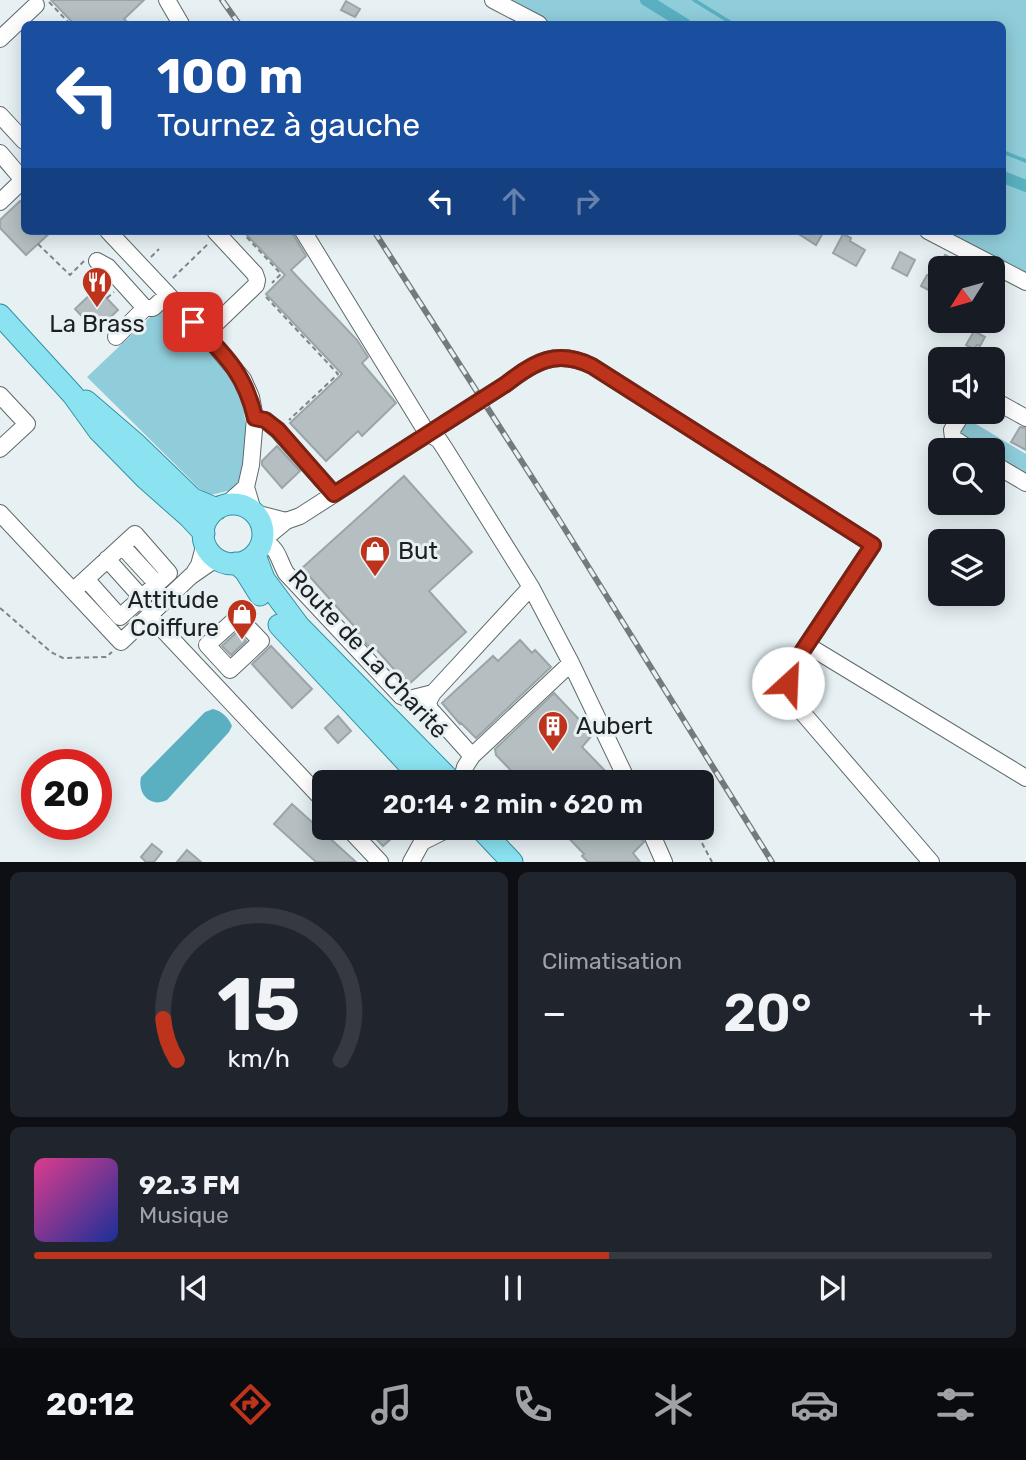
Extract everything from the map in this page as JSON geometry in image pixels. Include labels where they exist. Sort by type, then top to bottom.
[{"type":"main road","name":"Route de La Charité","points":[[0,315],[58,377],[99,432],[146,480],[264,579],[299,626],[436,770]]},
{"type":"main road","name":"Route de La Charité","points":[[58,377],[118,428],[193,499],[222,507],[237,504],[254,512]]},
{"type":"main road","points":[[222,507],[207,519],[230,549],[262,526],[254,512]]},
{"type":"main road","points":[[485,840],[500,862]]},
{"type":"main road","points":[[489,840],[512,862]]},
{"type":"main road","points":[[493,840],[522,862]]},
{"type":"street","points":[[167,0],[179,21]]},
{"type":"street","points":[[493,0],[533,21]]},
{"type":"street","points":[[0,38],[42,2]]},
{"type":"street","points":[[0,115],[21,138]]},
{"type":"street","points":[[0,153],[21,177]]},
{"type":"street","points":[[0,202],[21,183]]},
{"type":"street","points":[[205,334],[256,285],[257,279],[218,235]]},
{"type":"street","points":[[305,235],[427,433],[439,440],[531,587],[622,770]]},
{"type":"street","points":[[936,235],[1026,282]]},
{"type":"street","points":[[113,237],[205,334],[243,379],[255,418],[251,465],[246,487],[254,512],[286,521]]},
{"type":"street","points":[[94,258],[107,267],[145,308]]},
{"type":"street","points":[[116,337],[145,308],[153,308],[164,292]]},
{"type":"street","points":[[0,513],[121,642],[191,576],[199,565],[312,510],[543,360],[576,358],[873,545],[790,670],[788,683],[791,696],[931,862]]},
{"type":"street","points":[[0,395],[27,424],[0,449]]},
{"type":"street","points":[[1005,406],[1026,418]]},
{"type":"street","points":[[255,418],[265,420],[278,430],[334,494]]},
{"type":"street","points":[[1005,471],[1026,483]]},
{"type":"street","points":[[222,507],[246,487]]},
{"type":"street","points":[[72,591],[135,534],[169,573],[138,601]]},
{"type":"street","points":[[230,549],[274,547],[286,573],[401,696],[409,699],[433,693]]},
{"type":"street","points":[[104,563],[138,601]]},
{"type":"street","points":[[104,563],[138,601]]},
{"type":"street","points":[[472,756],[430,709],[428,702],[433,693],[531,587]]},
{"type":"street","points":[[150,616],[312,788]]},
{"type":"street","points":[[191,659],[207,645]]},
{"type":"street","points":[[807,645],[1026,778]]},
{"type":"street","points":[[461,770],[472,756],[571,663]]},
{"type":"street","points":[[359,840],[380,862]]},
{"type":"street","points":[[411,862],[429,840]]},
{"type":"street","points":[[654,840],[664,862]]},
{"type":"path","points":[[42,2],[66,21]]},
{"type":"path","points":[[164,292],[214,235]]},
{"type":"path","points":[[244,235],[281,274],[271,283]]},
{"type":"path","points":[[38,244],[69,275],[94,258]]},
{"type":"path","points":[[262,292],[338,374],[278,430]]},
{"type":"path","points":[[0,607],[51,652],[63,658],[106,657],[111,654]]},
{"type":"path","points":[[700,840],[712,862]]},
{"type":"shaded area","points":[[493,0],[1026,0],[1026,282],[1005,271],[1005,256],[976,256],[936,235],[1006,235],[1006,21],[533,21]]},
{"type":"shaded area","points":[[167,301],[240,384],[246,427],[245,467],[239,488],[207,496],[87,377]]},
{"type":"shaded area","points":[[963,424],[976,424],[999,438],[957,438]]},
{"type":"shaded area","points":[[1005,441],[1026,454],[1026,479],[1005,467]]},
{"type":"shaded area","points":[[213,709],[229,720],[232,726],[229,732],[167,800],[156,802],[146,798],[141,789],[141,777],[205,712]]},
{"type":"building","points":[[51,0],[144,0],[124,19],[126,21],[71,21]]},
{"type":"building","points":[[346,1],[360,9],[355,17],[341,10]]},
{"type":"building","points":[[20,201],[21,235],[48,235],[26,255],[0,228],[0,220]]},
{"type":"building","points":[[247,235],[294,236],[306,256],[291,270],[357,340],[368,357],[362,363],[396,403],[362,436],[358,431],[326,461],[290,423],[342,374],[266,294],[285,275]]},
{"type":"building","points":[[800,235],[822,235],[816,245]]},
{"type":"building","points":[[842,235],[851,238],[850,241],[865,250],[856,266],[833,253]]},
{"type":"building","points":[[900,252],[915,260],[907,276],[892,268]]},
{"type":"building","points":[[927,275],[928,276],[928,290],[921,286]]},
{"type":"building","name":"La Brass","points":[[97,288],[118,310],[96,331],[75,309]]},
{"type":"building","points":[[973,333],[985,337],[980,346],[966,345]]},
{"type":"building","points":[[1020,427],[1026,428],[1026,450],[1011,442]]},
{"type":"building","points":[[277,446],[300,471],[282,488],[262,465],[262,461]]},
{"type":"building","name":"But","points":[[404,476],[472,552],[429,591],[466,632],[408,685],[376,649],[373,651],[352,628],[354,626],[302,568]]},
{"type":"building","points":[[237,632],[246,641],[231,655],[222,646]]},
{"type":"building","points":[[520,640],[532,653],[535,650],[551,667],[476,738],[442,703],[493,656],[498,661]]},
{"type":"building","points":[[271,646],[312,689],[292,708],[252,664]]},
{"type":"building","points":[[554,693],[593,734],[582,747],[604,770],[510,770],[496,755],[495,749]]},
{"type":"building","points":[[338,716],[351,731],[338,743],[325,728]]},
{"type":"building","points":[[292,804],[312,822],[312,840],[332,840],[356,862],[316,862],[274,824]]},
{"type":"building","points":[[377,840],[390,840],[383,846]]},
{"type":"building","points":[[571,840],[644,842],[633,853],[640,862],[588,862],[582,856],[584,854]]},
{"type":"building","points":[[152,844],[162,852],[154,862],[146,862],[141,857]]},
{"type":"building","points":[[187,850],[201,862],[177,862]]},
{"type":"waterway","points":[[646,0],[680,21]]},
{"type":"waterway","points":[[694,0],[728,21]]},
{"type":"waterway","points":[[1006,153],[1026,161]]},
{"type":"waterway","points":[[1006,178],[1026,186]]},
{"type":"railway","points":[[222,0],[237,21]]},
{"type":"railway","points":[[377,235],[558,518],[772,862]]},
{"type":"place","name":"La Brass","points":[[97,309]]},
{"type":"place","name":"But","points":[[375,578]]},
{"type":"place","name":"Attitude Coiffure","points":[[242,641]]},
{"type":"place","name":"Aubert","points":[[553,753]]},
{"type":"route","points":[[193,322],[243,379],[255,418],[265,420],[278,430],[334,494],[543,360],[576,358],[592,366],[873,545],[790,670],[788,683]]}]
